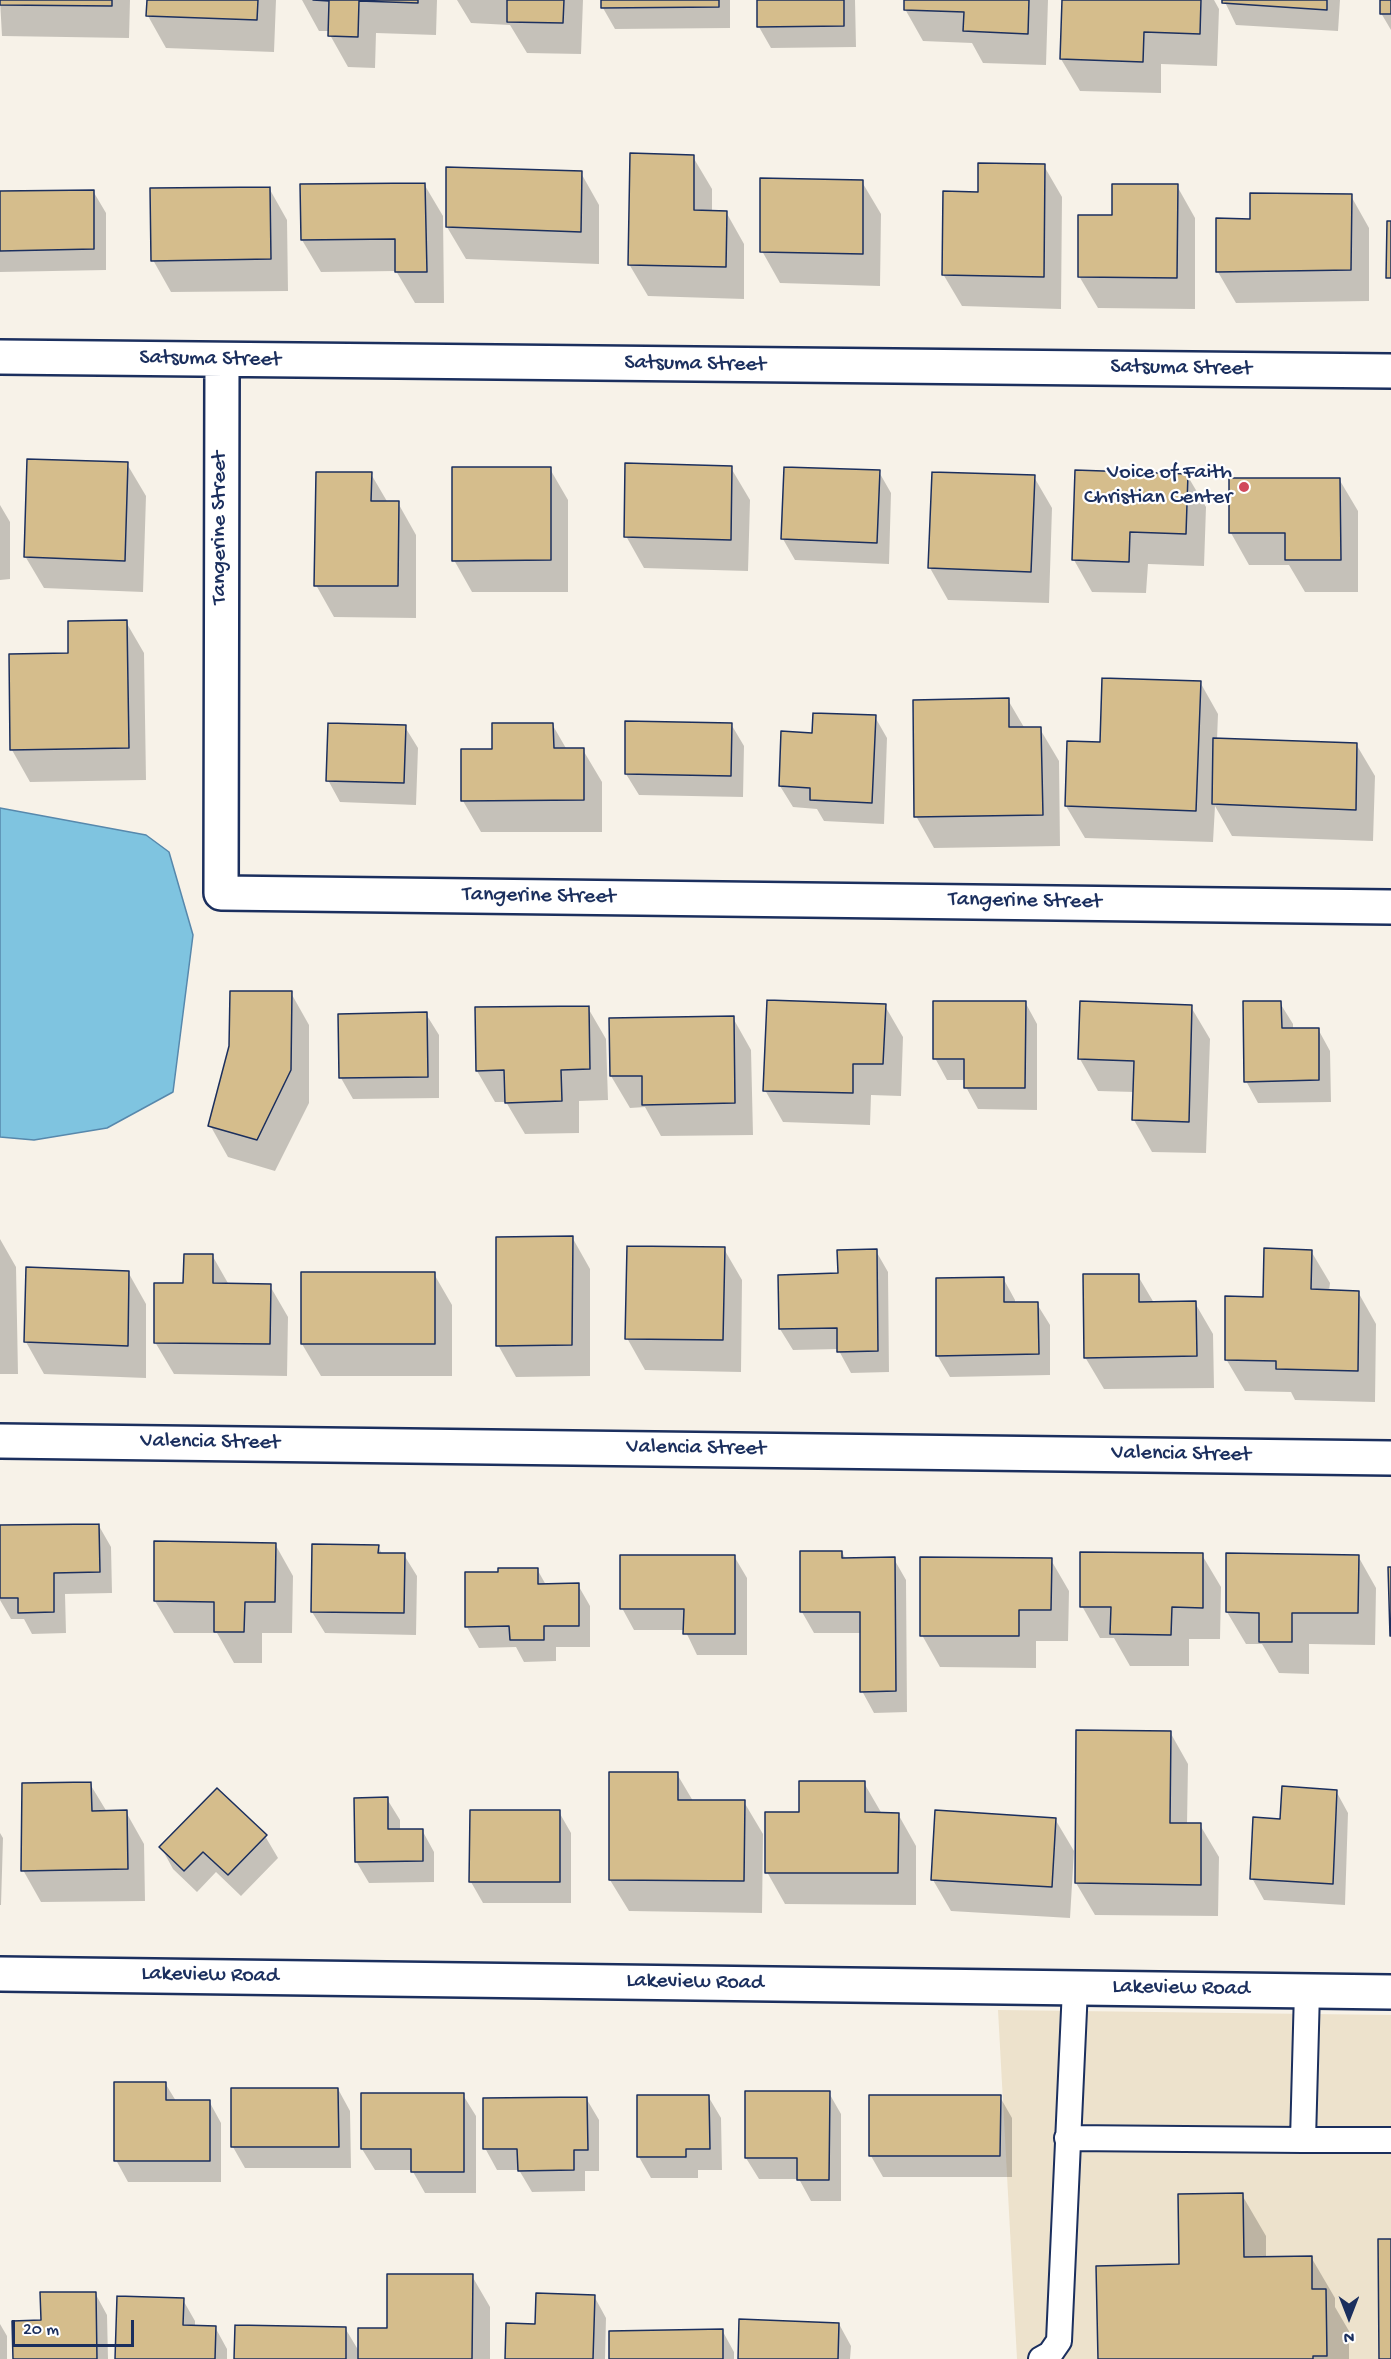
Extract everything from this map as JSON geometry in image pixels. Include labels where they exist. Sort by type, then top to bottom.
[{"type":"street","name":"Satsuma Street","points":[[0,357],[1391,371]]},
{"type":"street","name":"Tangerine Street","points":[[222,360],[221,893],[1391,907]]},
{"type":"street","name":"Valencia Street","points":[[0,1441],[1391,1458]]},
{"type":"street","name":"Lakeview Road","points":[[0,1974],[1391,1992]]},
{"type":"lane","points":[[1041,2359],[1050,2354],[1059,2341],[1076,1988]]},
{"type":"lane","points":[[1303,2140],[1307,1991]]},
{"type":"lane","points":[[1067,2138],[1391,2140]]},
{"type":"shaded area","points":[[998,2010],[1391,2015],[1391,2359],[1017,2359]]},
{"type":"water","points":[[0,808],[146,835],[169,852],[193,935],[173,1092],[107,1128],[34,1140],[0,1137]]},
{"type":"building","points":[[0,0],[112,0],[112,6],[0,5]]},
{"type":"building","points":[[147,0],[258,0],[257,20],[146,16]]},
{"type":"building","points":[[313,0],[418,0],[418,3],[359,1],[358,37],[328,36],[329,1]]},
{"type":"building","points":[[507,0],[564,0],[563,23],[507,22]]},
{"type":"building","points":[[601,0],[719,0],[719,7],[601,8]]},
{"type":"building","points":[[757,0],[844,0],[844,26],[757,27]]},
{"type":"building","points":[[904,0],[1029,0],[1028,34],[963,31],[964,12],[904,10]]},
{"type":"building","points":[[1062,0],[1201,0],[1200,34],[1144,32],[1143,62],[1060,59]]},
{"type":"building","points":[[1222,0],[1327,0],[1327,10],[1222,3]]},
{"type":"building","points":[[1380,0],[1391,0],[1391,14],[1380,14]]},
{"type":"building","points":[[630,153],[694,155],[694,210],[727,211],[726,267],[628,265]]},
{"type":"building","points":[[978,163],[1045,164],[1044,277],[942,275],[943,191],[978,192]]},
{"type":"building","points":[[446,167],[582,171],[581,232],[446,227]]},
{"type":"building","points":[[760,178],[863,180],[863,254],[760,252]]},
{"type":"building","points":[[425,183],[427,272],[395,272],[395,239],[301,240],[300,184]]},
{"type":"building","points":[[1112,184],[1178,184],[1177,278],[1078,277],[1078,215],[1112,215]]},
{"type":"building","points":[[270,187],[271,259],[151,261],[150,188]]},
{"type":"building","points":[[94,190],[94,249],[0,251],[0,191]]},
{"type":"building","points":[[1250,193],[1352,194],[1351,270],[1216,272],[1216,218],[1250,219]]},
{"type":"building","points":[[1387,221],[1391,221],[1391,278],[1386,278]]},
{"type":"building","points":[[27,459],[128,462],[125,561],[24,557]]},
{"type":"building","points":[[625,463],[732,466],[731,540],[624,537]]},
{"type":"building","points":[[452,467],[551,467],[551,560],[452,561]]},
{"type":"building","points":[[784,467],[880,470],[877,543],[781,539]]},
{"type":"building","points":[[1075,470],[1188,474],[1186,534],[1130,532],[1129,562],[1072,560]]},
{"type":"building","points":[[316,472],[372,472],[371,501],[399,501],[398,586],[314,586]]},
{"type":"building","points":[[932,472],[1035,475],[1031,572],[928,568]]},
{"type":"building","points":[[1229,478],[1340,478],[1341,560],[1285,560],[1285,533],[1229,533]]},
{"type":"building","points":[[127,620],[129,748],[10,750],[9,654],[68,653],[68,621]]},
{"type":"building","points":[[1102,678],[1201,681],[1196,811],[1065,806],[1067,741],[1100,742]]},
{"type":"building","points":[[1009,698],[1009,727],[1041,727],[1043,815],[914,817],[913,700]]},
{"type":"building","points":[[813,713],[876,715],[872,803],[810,800],[810,788],[779,786],[781,731],[812,733]]},
{"type":"building","points":[[625,721],[732,723],[731,776],[625,774]]},
{"type":"building","points":[[328,723],[406,725],[404,783],[326,781]]},
{"type":"building","points":[[492,723],[553,723],[554,748],[584,748],[584,800],[461,801],[461,749],[492,749]]},
{"type":"building","points":[[1213,738],[1357,743],[1356,810],[1212,804]]},
{"type":"building","points":[[230,991],[292,991],[291,1070],[257,1140],[208,1126],[229,1046]]},
{"type":"building","points":[[767,1000],[886,1004],[883,1064],[853,1064],[853,1093],[763,1091]]},
{"type":"building","points":[[933,1001],[1026,1001],[1025,1088],[964,1088],[964,1059],[933,1059]]},
{"type":"building","points":[[1080,1001],[1192,1005],[1189,1122],[1132,1120],[1134,1061],[1078,1059]]},
{"type":"building","points":[[1243,1001],[1281,1001],[1282,1028],[1319,1028],[1319,1080],[1244,1082]]},
{"type":"building","points":[[589,1006],[590,1069],[561,1070],[562,1101],[505,1103],[504,1070],[476,1071],[475,1007]]},
{"type":"building","points":[[427,1012],[428,1077],[339,1078],[338,1014]]},
{"type":"building","points":[[734,1016],[735,1103],[642,1105],[642,1076],[610,1076],[609,1018]]},
{"type":"building","points":[[573,1236],[572,1345],[496,1346],[496,1237]]},
{"type":"building","points":[[627,1246],[725,1247],[723,1340],[625,1339]]},
{"type":"building","points":[[1264,1248],[1312,1250],[1311,1289],[1359,1291],[1358,1371],[1276,1369],[1276,1361],[1225,1360],[1225,1296],[1263,1297]]},
{"type":"building","points":[[877,1249],[878,1351],[837,1352],[837,1328],[779,1329],[778,1275],[838,1273],[837,1250]]},
{"type":"building","points":[[184,1254],[213,1254],[213,1283],[271,1284],[270,1344],[154,1343],[154,1283],[183,1283]]},
{"type":"building","points":[[26,1267],[129,1271],[128,1346],[24,1342]]},
{"type":"building","points":[[301,1272],[435,1272],[435,1344],[301,1344]]},
{"type":"building","points":[[1083,1274],[1139,1274],[1139,1302],[1196,1301],[1197,1356],[1084,1358]]},
{"type":"building","points":[[1004,1277],[1004,1302],[1038,1302],[1039,1354],[936,1356],[936,1278]]},
{"type":"building","points":[[99,1524],[100,1572],[54,1573],[54,1612],[18,1613],[18,1598],[0,1598],[0,1525]]},
{"type":"building","points":[[154,1541],[276,1543],[275,1602],[245,1602],[244,1632],[214,1632],[214,1602],[154,1601]]},
{"type":"building","points":[[312,1544],[379,1545],[378,1553],[405,1553],[404,1613],[311,1612]]},
{"type":"building","points":[[800,1551],[842,1551],[842,1558],[895,1557],[896,1691],[860,1692],[860,1612],[800,1612]]},
{"type":"building","points":[[1080,1552],[1203,1553],[1203,1608],[1172,1607],[1171,1635],[1110,1634],[1111,1607],[1080,1607]]},
{"type":"building","points":[[1226,1553],[1359,1555],[1358,1613],[1292,1613],[1292,1642],[1259,1642],[1259,1613],[1226,1612]]},
{"type":"building","points":[[620,1555],[735,1555],[735,1634],[683,1634],[684,1609],[620,1609]]},
{"type":"building","points":[[920,1557],[1052,1558],[1051,1610],[1019,1610],[1019,1636],[920,1636]]},
{"type":"building","points":[[1388,1567],[1391,1567],[1391,1636],[1390,1636]]},
{"type":"building","points":[[498,1568],[538,1568],[538,1584],[579,1583],[579,1626],[544,1626],[544,1640],[510,1640],[509,1626],[465,1627],[465,1572],[498,1572]]},
{"type":"building","points":[[1076,1730],[1171,1731],[1170,1823],[1201,1823],[1201,1885],[1075,1883]]},
{"type":"building","points":[[609,1772],[678,1772],[678,1800],[745,1800],[744,1881],[609,1880]]},
{"type":"building","points":[[799,1781],[865,1781],[865,1812],[899,1813],[898,1873],[765,1873],[765,1812],[799,1812]]},
{"type":"building","points":[[91,1782],[92,1811],[127,1810],[128,1869],[21,1871],[22,1783]]},
{"type":"building","points":[[1282,1786],[1337,1790],[1333,1884],[1250,1879],[1253,1817],[1280,1819]]},
{"type":"building","points":[[217,1788],[267,1835],[228,1875],[203,1852],[184,1871],[159,1847]]},
{"type":"building","points":[[388,1797],[388,1829],[423,1829],[423,1861],[355,1862],[354,1798]]},
{"type":"building","points":[[470,1810],[560,1810],[560,1882],[469,1882]]},
{"type":"building","points":[[935,1810],[1056,1818],[1052,1887],[931,1880]]},
{"type":"building","points":[[114,2082],[166,2082],[166,2100],[210,2100],[210,2161],[114,2161]]},
{"type":"building","points":[[231,2088],[338,2088],[339,2147],[231,2147]]},
{"type":"building","points":[[745,2091],[830,2091],[829,2180],[797,2180],[797,2158],[745,2158]]},
{"type":"building","points":[[361,2093],[464,2093],[464,2172],[411,2172],[411,2149],[361,2149]]},
{"type":"building","points":[[637,2095],[709,2095],[710,2149],[686,2149],[686,2157],[637,2157]]},
{"type":"building","points":[[869,2095],[1001,2095],[1000,2156],[869,2156]]},
{"type":"building","points":[[587,2097],[588,2150],[574,2150],[574,2170],[518,2171],[517,2149],[483,2149],[483,2098]]},
{"type":"building","points":[[1243,2193],[1244,2257],[1312,2256],[1312,2289],[1326,2289],[1327,2356],[1313,2356],[1313,2359],[1098,2359],[1096,2266],[1179,2264],[1178,2194]]},
{"type":"building","points":[[1378,2239],[1391,2239],[1391,2359],[1379,2359]]},
{"type":"building","points":[[387,2274],[473,2274],[472,2359],[358,2359],[358,2328],[387,2328]]},
{"type":"building","points":[[40,2292],[96,2292],[97,2359],[13,2359],[12,2321],[41,2320]]},
{"type":"building","points":[[536,2293],[595,2295],[593,2359],[505,2359],[506,2323],[535,2324]]},
{"type":"building","points":[[117,2296],[184,2298],[183,2325],[216,2326],[215,2359],[115,2359]]},
{"type":"building","points":[[739,2319],[839,2323],[838,2359],[738,2359]]},
{"type":"building","points":[[235,2325],[346,2327],[346,2359],[234,2359]]},
{"type":"building","points":[[723,2329],[723,2359],[609,2359],[609,2331]]},
{"type":"place","name":"Voice of Faith Christian Center","points":[[1244,487]]}]
